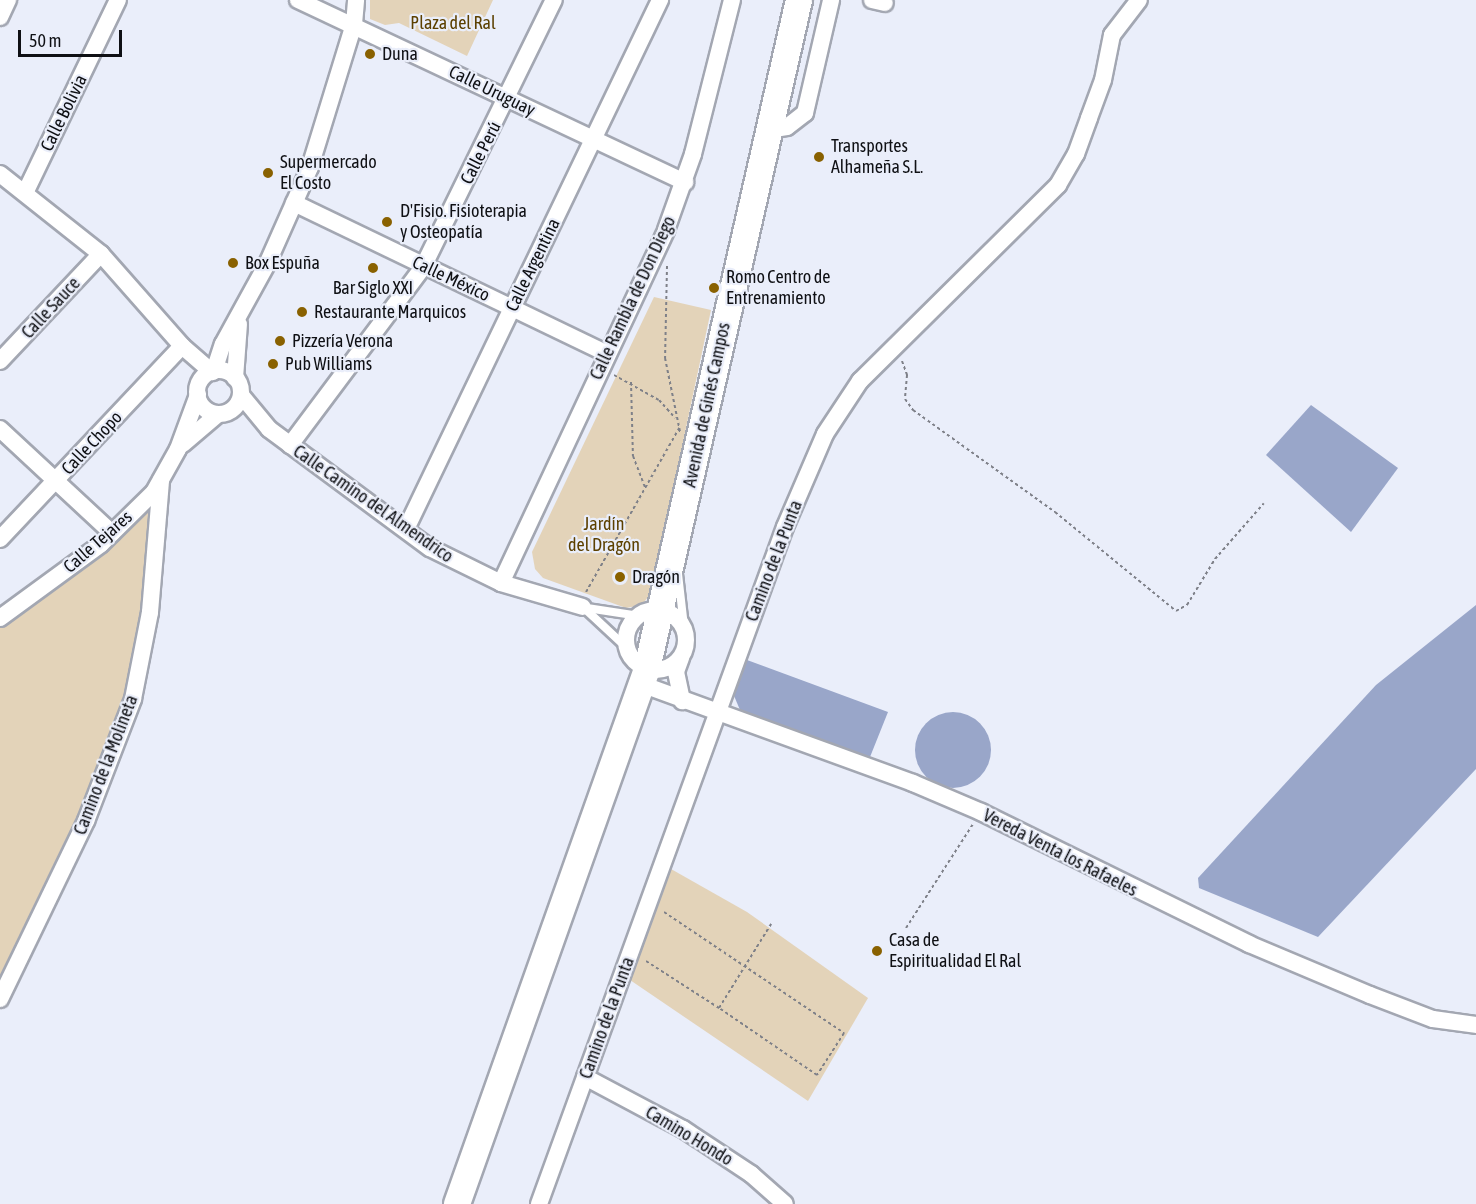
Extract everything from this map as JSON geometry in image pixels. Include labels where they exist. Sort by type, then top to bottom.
[{"type":"main road","name":"Avenida de Ginés Campos","points":[[457,1204],[644,677],[650,613],[676,548],[799,0]]},
{"type":"street","points":[[0,16],[8,0]]},
{"type":"street","name":"Calle Bolivia","points":[[25,193],[118,0]]},
{"type":"street","name":"Calle Uruguay","points":[[298,0],[354,24],[685,182]]},
{"type":"street","points":[[198,392],[213,371],[223,344],[239,320],[310,167],[354,24],[356,0]]},
{"type":"street","name":"Calle Perú","points":[[290,445],[423,267],[508,99],[554,0]]},
{"type":"street","name":"Calle Argentina","points":[[406,529],[660,0]]},
{"type":"street","name":"Calle Rambla de Don Diego","points":[[501,583],[685,182],[732,0]]},
{"type":"street","points":[[768,130],[787,127],[805,113],[831,0]]},
{"type":"street","name":"Camino de la Punta","points":[[539,1204],[785,527],[825,434],[860,381],[1058,185],[1076,154],[1103,80],[1112,35],[1138,0]]},
{"type":"street","points":[[2,180],[25,193],[101,254],[185,348],[213,371],[225,371],[236,378]]},
{"type":"street","name":"Calle México","points":[[294,203],[608,354]]},
{"type":"street","name":"Calle Sauce","points":[[0,361],[101,254]]},
{"type":"street","points":[[185,348],[205,409],[220,414],[233,409],[241,395],[236,378],[239,320]]},
{"type":"street","points":[[185,348],[208,351],[223,344]]},
{"type":"street","name":"Calle Chopo","points":[[0,539],[185,348]]},
{"type":"street","name":"Calle Tejares","points":[[0,618],[112,533],[161,480],[178,449],[198,392]]},
{"type":"street","name":"Calle Camino del Almendrico","points":[[241,395],[269,429],[429,548],[501,583],[581,606]]},
{"type":"street","name":"Calle Camino del Almendrico","points":[[220,414],[269,429]]},
{"type":"street","name":"Calle Tejares","points":[[178,449],[220,414]]},
{"type":"street","points":[[0,429],[112,533]]},
{"type":"street","name":"Camino de la Molineta","points":[[0,999],[87,821],[133,699],[150,612],[161,480]]},
{"type":"street","points":[[681,658],[666,669],[644,677],[627,648],[628,628],[650,613],[678,619],[684,627],[687,638],[681,658],[676,672],[682,701]]},
{"type":"street","name":"Vereda Venta los Rafaeles","points":[[644,677],[682,701],[913,783],[981,812],[1249,944],[1434,1020],[1476,1024]]},
{"type":"street","name":"Camino Hondo","points":[[585,1077],[683,1130],[752,1174],[785,1204]]},
{"type":"lane","points":[[676,548],[684,627]]},
{"type":"lane","points":[[581,606],[650,613]]},
{"type":"lane","points":[[581,606],[627,648]]},
{"type":"path","points":[[667,264],[665,358],[682,438]]},
{"type":"path","points":[[891,351],[906,367],[905,399],[913,410],[1055,512],[1176,611],[1187,605],[1215,560],[1264,503]]},
{"type":"path","points":[[600,370],[631,382],[659,400],[676,418]]},
{"type":"path","points":[[631,382],[633,456],[646,490]]},
{"type":"path","points":[[581,606],[679,428]]},
{"type":"path","points":[[906,928],[981,812]]},
{"type":"path","points":[[646,961],[817,1075],[844,1033],[664,912]]},
{"type":"path","points":[[719,1008],[771,924]]},
{"type":"green space","name":"Plaza del Ral","points":[[370,0],[493,0],[467,56],[399,23],[385,25],[370,19]]},
{"type":"green space","name":"Jardín del Dragón","points":[[654,297],[711,310],[651,593],[642,605],[626,608],[543,578],[535,569],[532,552]]},
{"type":"green space","points":[[152,503],[152,550],[134,667],[107,757],[0,990],[0,628],[97,558]]},
{"type":"green space","points":[[671,869],[747,912],[868,998],[808,1101],[630,980]]},
{"type":"water","points":[[1311,405],[1398,468],[1351,532],[1266,455]]},
{"type":"water","points":[[1476,605],[1476,769],[1318,937],[1199,888],[1198,878],[1376,685]]},
{"type":"water","points":[[747,660],[888,712],[870,757],[740,710],[732,691]]},
{"type":"water","points":[[953,712],[967,715],[980,723],[988,736],[991,750],[988,764],[980,777],[967,785],[953,788],[939,785],[926,777],[918,764],[915,750],[918,736],[926,723],[939,715]]},
{"type":"place","name":"Duna","points":[[370,54]]},
{"type":"place","name":"Transportes Alhameña S.L.","points":[[819,157]]},
{"type":"place","name":"Supermercado El Costo","points":[[268,173]]},
{"type":"place","name":"D'Fisio. Fisioterapia y Osteopatía","points":[[387,222]]},
{"type":"place","name":"Box Espuña","points":[[233,263]]},
{"type":"place","name":"Bar Siglo XXI","points":[[373,268]]},
{"type":"place","name":"Romo Centro de Entrenamiento","points":[[714,288]]},
{"type":"place","name":"Restaurante Marquicos","points":[[302,312]]},
{"type":"place","name":"Pizzería Verona","points":[[280,341]]},
{"type":"place","name":"Pub Williams","points":[[273,364]]},
{"type":"place","name":"Dragón","points":[[620,577]]},
{"type":"place","name":"Casa de Espiritualidad El Ral","points":[[877,951]]}]
